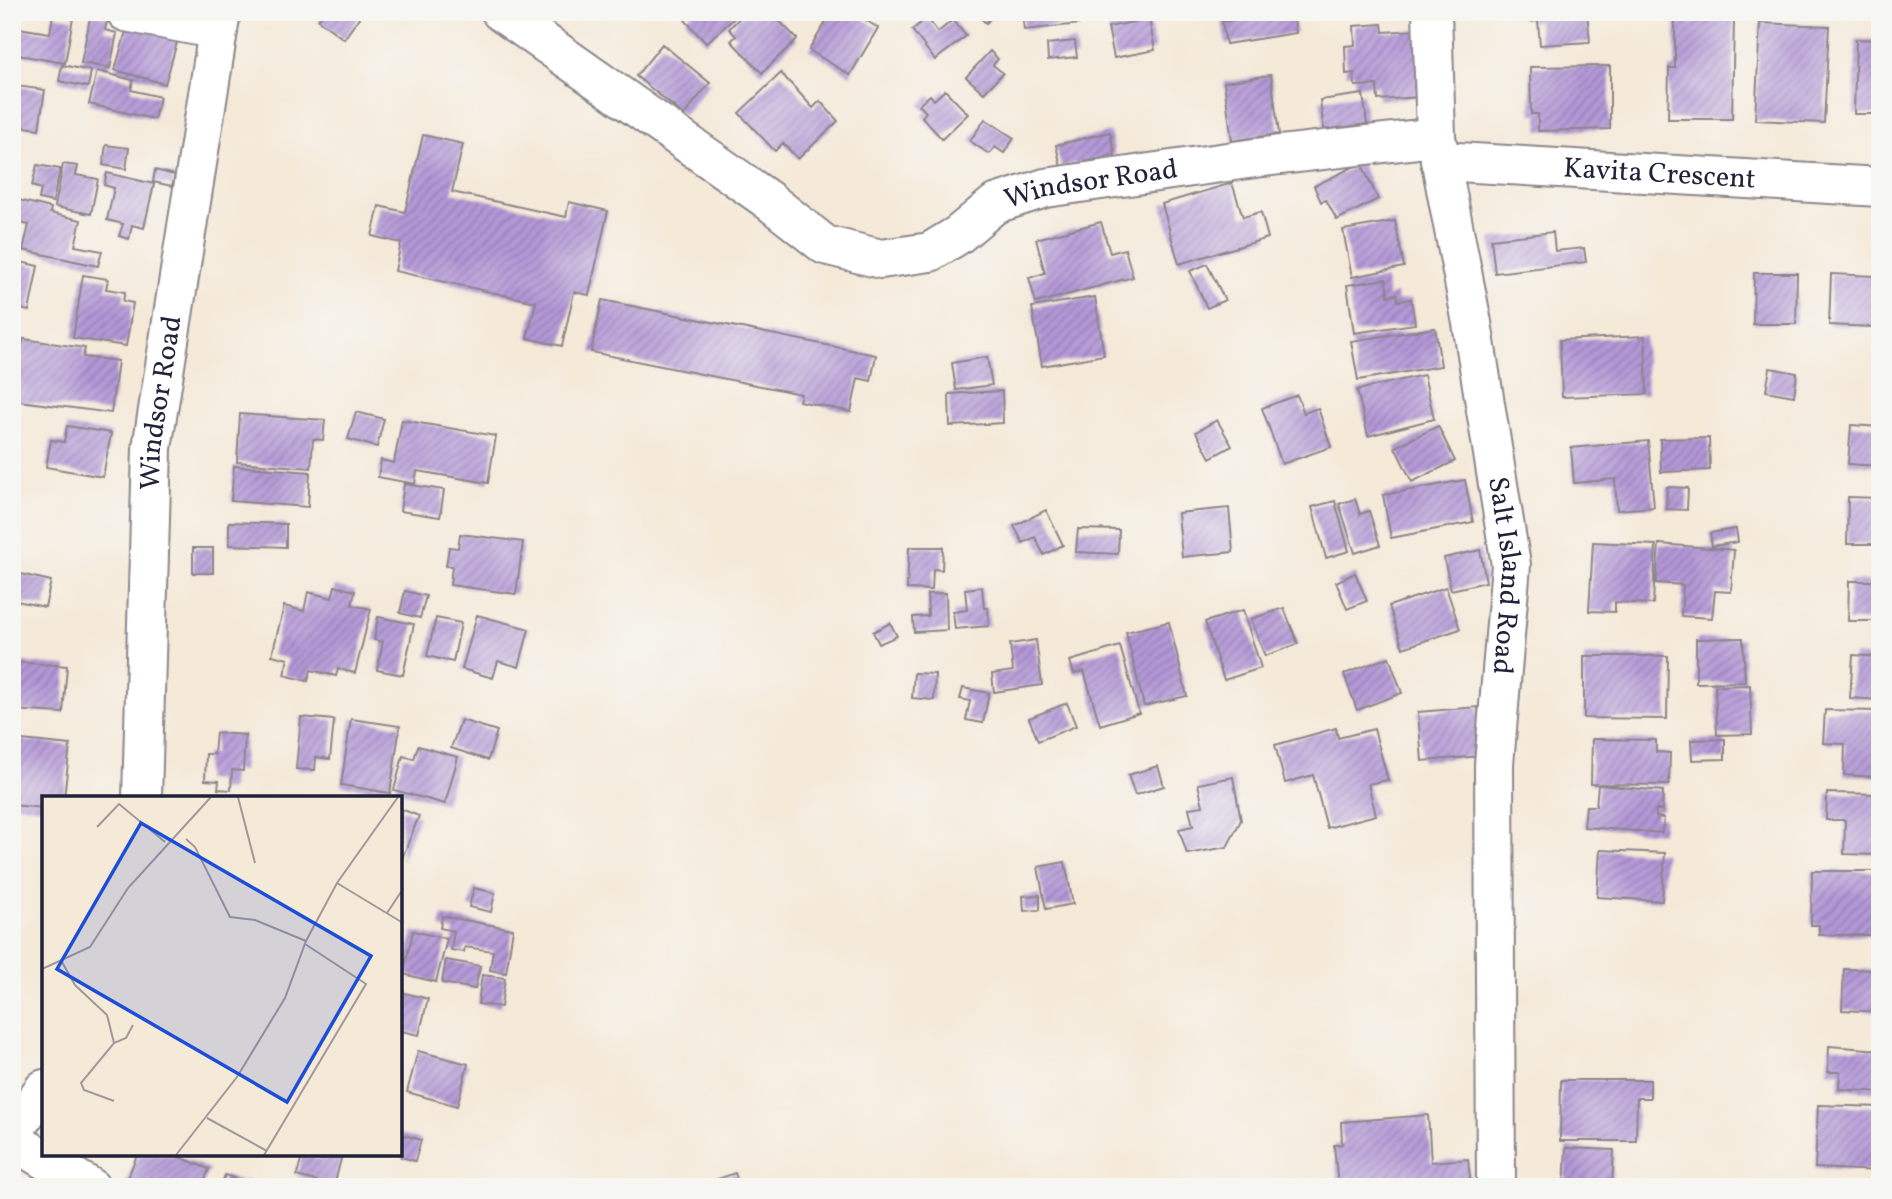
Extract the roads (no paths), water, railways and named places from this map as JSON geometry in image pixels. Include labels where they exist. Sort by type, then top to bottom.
[{"type":"street","points":[[126,12],[220,21]]},
{"type":"street","name":"Windsor Road","points":[[501,12],[768,200],[825,245],[881,259],[930,251],[958,236],[995,204],[1045,188],[1255,158],[1438,149]]},
{"type":"street","name":"Salt Island Road","points":[[1432,12],[1438,149],[1472,324],[1511,565],[1494,764],[1496,1187]]},
{"type":"street","name":"Windsor Road","points":[[142,796],[152,448],[220,21]]},
{"type":"street","name":"Kavita Crescent","points":[[1438,149],[1880,187]]},
{"type":"street","points":[[12,1132],[42,1092]]},
{"type":"street","points":[[12,1140],[90,1187]]}]
